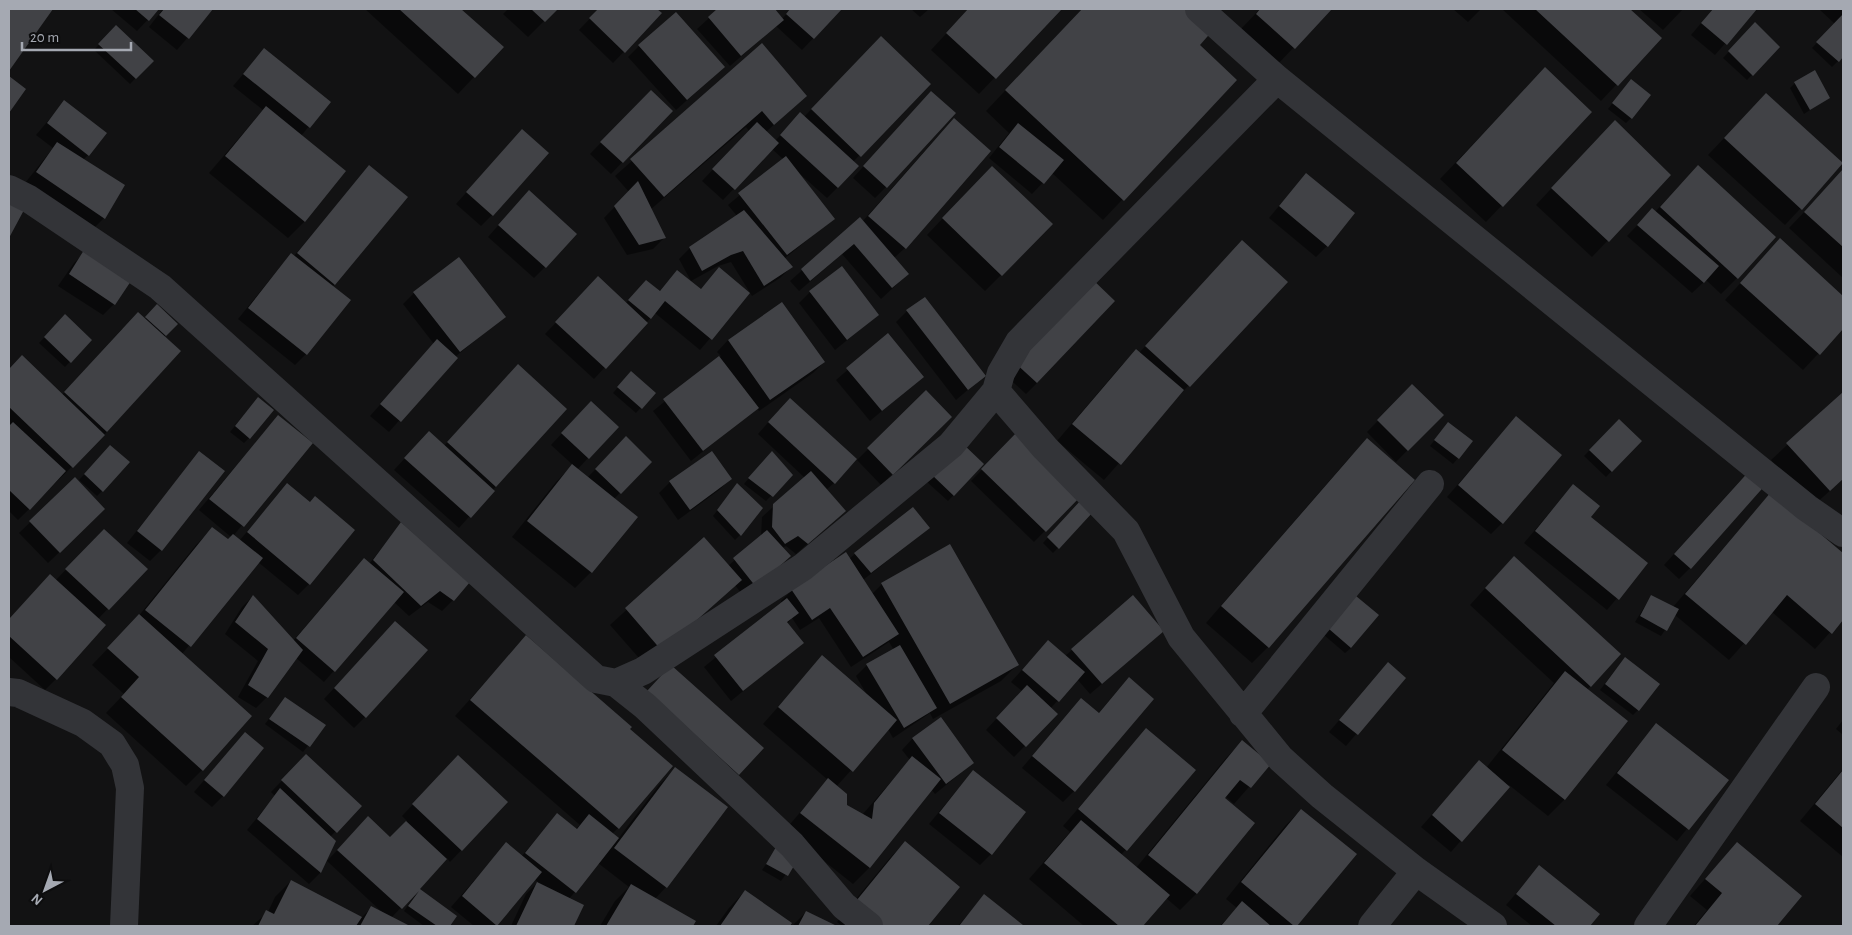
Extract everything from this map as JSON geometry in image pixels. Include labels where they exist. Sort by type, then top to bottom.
[{"type":"street","points":[[1199,9],[1277,79],[1806,508],[1843,533]]},
{"type":"street","points":[[616,683],[643,671],[803,567],[951,445],[996,391],[1001,373],[1020,342],[1277,79]]},
{"type":"street","points":[[9,190],[29,199],[160,287],[596,679],[616,683],[645,706],[792,845],[844,906],[869,926]]},
{"type":"street","points":[[996,391],[1046,448],[1126,531],[1181,636],[1281,759],[1322,796],[1416,871],[1493,926]]},
{"type":"street","points":[[1243,714],[1430,484]]},
{"type":"street","points":[[1648,926],[1816,687]]},
{"type":"street","points":[[9,692],[18,693],[84,723],[112,744],[126,765],[130,788],[124,926]]},
{"type":"street","points":[[1372,926],[1416,871]]},
{"type":"building","points":[[9,9],[53,9],[9,71]]},
{"type":"building","points":[[135,9],[159,9],[149,21]]},
{"type":"building","points":[[164,9],[213,9],[189,39],[159,15]]},
{"type":"building","points":[[399,9],[461,9],[504,47],[475,78]]},
{"type":"building","points":[[531,9],[558,9],[545,22]]},
{"type":"building","points":[[598,9],[657,9],[662,13],[625,53],[589,18]]},
{"type":"building","points":[[717,9],[775,9],[784,20],[741,56],[708,17]]},
{"type":"building","points":[[790,9],[842,9],[814,39],[786,14]]},
{"type":"building","points":[[968,9],[1062,9],[996,79],[946,33]]},
{"type":"building","points":[[1082,9],[1192,9],[1214,29],[1200,45],[1237,80],[1124,201],[1005,90]]},
{"type":"building","points":[[1260,9],[1332,9],[1295,49],[1256,14]]},
{"type":"building","points":[[1535,9],[1630,9],[1662,38],[1618,86]]},
{"type":"building","points":[[1713,9],[1757,9],[1727,45],[1701,23]]},
{"type":"building","points":[[676,12],[725,67],[687,100],[638,45]]},
{"type":"building","points":[[1843,14],[1843,57],[1839,62],[1816,42]]},
{"type":"building","points":[[1755,22],[1780,47],[1753,76],[1728,51]]},
{"type":"building","points":[[116,25],[154,61],[136,79],[98,44]]},
{"type":"building","points":[[881,36],[931,84],[861,157],[811,109]]},
{"type":"building","points":[[762,43],[807,96],[774,125],[762,111],[664,197],[630,159]]},
{"type":"building","points":[[264,48],[331,102],[310,128],[243,74]]},
{"type":"building","points":[[1545,67],[1592,112],[1503,207],[1456,163]]},
{"type":"building","points":[[1815,70],[1830,98],[1810,110],[1794,82]]},
{"type":"building","points":[[9,76],[26,89],[9,113]]},
{"type":"building","points":[[1631,79],[1651,95],[1632,119],[1612,103]]},
{"type":"building","points":[[651,90],[673,111],[623,163],[600,142]]},
{"type":"building","points":[[931,91],[956,113],[887,188],[863,166]]},
{"type":"building","points":[[1766,93],[1843,163],[1802,210],[1724,138]]},
{"type":"building","points":[[64,100],[107,133],[89,156],[47,123]]},
{"type":"building","points":[[266,106],[346,171],[305,222],[225,156]]},
{"type":"building","points":[[800,112],[859,166],[838,188],[780,135]]},
{"type":"building","points":[[954,118],[991,151],[906,249],[868,216]]},
{"type":"building","points":[[1615,120],[1671,175],[1609,242],[1551,188]]},
{"type":"building","points":[[757,122],[779,143],[735,190],[712,169]]},
{"type":"building","points":[[1018,123],[1064,160],[1044,184],[999,147]]},
{"type":"building","points":[[522,129],[549,153],[493,216],[466,192]]},
{"type":"building","points":[[57,142],[125,185],[105,219],[36,172]]},
{"type":"building","points":[[786,156],[835,219],[787,255],[738,193]]},
{"type":"building","points":[[369,165],[408,197],[335,285],[297,253]]},
{"type":"building","points":[[1698,165],[1776,237],[1738,279],[1660,207]]},
{"type":"building","points":[[992,166],[1053,224],[1002,276],[942,218]]},
{"type":"building","points":[[1843,169],[1843,247],[1804,212]]},
{"type":"building","points":[[1306,173],[1355,213],[1328,247],[1279,206]]},
{"type":"building","points":[[638,181],[666,238],[639,245],[614,206]]},
{"type":"building","points":[[529,190],[577,234],[546,268],[498,225]]},
{"type":"building","points":[[9,202],[24,210],[9,238]]},
{"type":"building","points":[[1652,208],[1719,266],[1704,283],[1637,225]]},
{"type":"building","points":[[744,210],[793,267],[764,286],[743,251],[731,255],[702,271],[689,247]]},
{"type":"building","points":[[860,217],[909,274],[892,288],[854,244],[810,281],[801,269]]},
{"type":"building","points":[[1780,238],[1843,296],[1843,329],[1820,355],[1740,283]]},
{"type":"building","points":[[1242,240],[1288,282],[1190,387],[1145,346]]},
{"type":"building","points":[[84,250],[131,281],[115,305],[69,274]]},
{"type":"building","points":[[291,253],[351,300],[307,355],[248,308]]},
{"type":"building","points":[[459,257],[506,317],[460,352],[413,292]]},
{"type":"building","points":[[842,266],[879,315],[847,340],[809,291]]},
{"type":"building","points":[[719,267],[750,293],[712,340],[665,301],[651,319],[628,300],[646,280],[660,291],[677,270],[701,289]]},
{"type":"building","points":[[598,276],[648,323],[606,369],[555,322]]},
{"type":"building","points":[[1090,277],[1115,301],[1037,383],[1012,360]]},
{"type":"building","points":[[925,297],[986,376],[968,390],[906,310]]},
{"type":"building","points":[[782,302],[825,362],[770,400],[728,340]]},
{"type":"building","points":[[157,304],[178,324],[166,336],[145,317]]},
{"type":"building","points":[[138,312],[181,351],[107,432],[64,392]]},
{"type":"building","points":[[65,314],[92,340],[71,363],[44,337]]},
{"type":"building","points":[[888,333],[924,377],[882,411],[846,368]]},
{"type":"building","points":[[437,339],[458,358],[401,422],[380,404]]},
{"type":"building","points":[[1136,349],[1184,390],[1121,465],[1072,424]]},
{"type":"building","points":[[22,355],[105,435],[73,468],[9,407],[9,369]]},
{"type":"building","points":[[719,356],[759,408],[703,451],[663,399]]},
{"type":"building","points":[[518,364],[567,409],[496,487],[447,442]]},
{"type":"building","points":[[631,371],[656,393],[642,409],[617,387]]},
{"type":"building","points":[[1412,384],[1444,415],[1408,451],[1377,420]]},
{"type":"building","points":[[926,390],[952,417],[893,475],[867,448]]},
{"type":"building","points":[[1843,392],[1843,479],[1830,491],[1786,443]]},
{"type":"building","points":[[258,397],[274,410],[250,439],[235,426]]},
{"type":"building","points":[[790,398],[857,459],[835,484],[768,422]]},
{"type":"building","points":[[591,401],[619,427],[589,459],[561,433]]},
{"type":"building","points":[[278,415],[313,443],[244,527],[209,499]]},
{"type":"building","points":[[1516,416],[1562,455],[1503,524],[1458,485]]},
{"type":"building","points":[[1619,419],[1642,441],[1612,472],[1589,450]]},
{"type":"building","points":[[13,422],[66,471],[30,510],[9,490],[9,426]]},
{"type":"building","points":[[1448,422],[1473,441],[1459,459],[1434,440]]},
{"type":"building","points":[[429,431],[495,491],[471,518],[404,458]]},
{"type":"building","points":[[1017,432],[1082,495],[1046,532],[981,469]]},
{"type":"building","points":[[626,436],[652,462],[621,494],[595,469]]},
{"type":"building","points":[[1367,438],[1415,480],[1269,648],[1221,606]]},
{"type":"building","points":[[962,443],[984,464],[954,496],[932,475]]},
{"type":"building","points":[[110,445],[130,462],[103,492],[84,474]]},
{"type":"building","points":[[199,451],[225,471],[162,551],[137,531]]},
{"type":"building","points":[[712,451],[732,479],[690,510],[669,481]]},
{"type":"building","points":[[772,451],[793,475],[773,497],[748,478]]},
{"type":"building","points":[[572,464],[638,517],[592,573],[527,521]]},
{"type":"building","points":[[1752,468],[1768,482],[1691,569],[1674,554]]},
{"type":"building","points":[[811,471],[846,511],[808,544],[798,536],[785,544],[772,527],[773,504]]},
{"type":"building","points":[[75,477],[105,509],[60,553],[29,521]]},
{"type":"building","points":[[287,483],[310,502],[315,496],[355,530],[310,585],[247,532]]},
{"type":"building","points":[[737,483],[763,508],[741,536],[717,510]]},
{"type":"building","points":[[1573,484],[1600,506],[1591,517],[1648,563],[1619,600],[1535,531]]},
{"type":"building","points":[[1771,492],[1843,553],[1843,620],[1832,634],[1787,595],[1746,645],[1685,594]]},
{"type":"building","points":[[1081,500],[1093,512],[1059,549],[1047,537]]},
{"type":"building","points":[[913,507],[930,528],[871,573],[854,553]]},
{"type":"building","points":[[401,522],[470,582],[454,601],[440,591],[421,606],[373,560]]},
{"type":"building","points":[[212,527],[228,539],[233,534],[263,558],[191,647],[145,610]]},
{"type":"building","points":[[104,529],[148,569],[109,610],[65,569]]},
{"type":"building","points":[[767,530],[791,556],[756,587],[733,558]]},
{"type":"building","points":[[704,537],[742,580],[662,651],[625,608]]},
{"type":"building","points":[[950,544],[1019,665],[950,704],[881,583]]},
{"type":"building","points":[[846,552],[899,634],[863,657],[830,608],[812,620],[791,589]]},
{"type":"building","points":[[1514,556],[1621,654],[1591,687],[1485,588]]},
{"type":"building","points":[[364,558],[404,592],[335,672],[296,638]]},
{"type":"building","points":[[50,574],[106,625],[57,680],[9,636],[9,619]]},
{"type":"building","points":[[253,595],[303,650],[268,698],[248,685],[268,649],[235,622]]},
{"type":"building","points":[[1133,595],[1164,631],[1102,684],[1071,649]]},
{"type":"building","points":[[1651,595],[1679,609],[1667,631],[1640,616]]},
{"type":"building","points":[[1356,596],[1379,615],[1351,648],[1329,629]]},
{"type":"building","points":[[787,598],[799,613],[787,622],[804,643],[743,691],[714,655]]},
{"type":"building","points":[[139,614],[252,716],[203,771],[121,697],[139,677],[107,648]]},
{"type":"building","points":[[395,621],[428,650],[366,718],[334,688]]},
{"type":"building","points":[[526,635],[632,727],[630,729],[673,766],[619,829],[470,700]]},
{"type":"building","points":[[1048,640],[1085,672],[1059,702],[1022,670]]},
{"type":"building","points":[[900,645],[937,708],[904,728],[866,664]]},
{"type":"building","points":[[822,655],[897,720],[853,772],[778,707]]},
{"type":"building","points":[[1625,657],[1660,684],[1639,711],[1605,684]]},
{"type":"building","points":[[1388,662],[1406,678],[1358,735],[1339,720]]},
{"type":"building","points":[[671,665],[764,748],[739,775],[647,691]]},
{"type":"building","points":[[1565,671],[1628,721],[1565,800],[1502,750]]},
{"type":"building","points":[[1129,677],[1154,699],[1075,792],[1032,756],[1081,698],[1099,713]]},
{"type":"building","points":[[1027,685],[1058,714],[1026,747],[996,718]]},
{"type":"building","points":[[285,697],[326,725],[310,747],[269,719]]},
{"type":"building","points":[[941,717],[974,763],[946,784],[912,738]]},
{"type":"building","points":[[1656,723],[1729,780],[1689,830],[1617,773]]},
{"type":"building","points":[[1146,728],[1196,770],[1127,851],[1078,809]]},
{"type":"building","points":[[245,732],[264,748],[224,797],[204,780]]},
{"type":"building","points":[[1242,740],[1271,764],[1251,788],[1240,780],[1225,798],[1255,823],[1197,894],[1148,855]]},
{"type":"building","points":[[306,754],[362,806],[337,833],[281,780]]},
{"type":"building","points":[[458,755],[508,802],[462,851],[412,804]]},
{"type":"building","points":[[912,756],[941,779],[870,868],[800,813],[828,778],[847,794],[847,805],[872,819],[874,803]]},
{"type":"building","points":[[1479,760],[1510,787],[1462,842],[1432,815]]},
{"type":"building","points":[[675,767],[728,807],[667,888],[614,848]]},
{"type":"building","points":[[973,770],[1026,812],[992,855],[939,813]]},
{"type":"building","points":[[1843,770],[1843,828],[1815,804]]},
{"type":"building","points":[[280,788],[336,841],[321,873],[257,819]]},
{"type":"building","points":[[1301,809],[1357,854],[1297,926],[1294,926],[1241,882]]},
{"type":"building","points":[[557,813],[577,829],[589,814],[619,838],[576,893],[525,853]]},
{"type":"building","points":[[368,816],[390,837],[406,821],[447,859],[420,889],[457,916],[450,926],[437,926],[408,906],[419,891],[402,909],[337,850]]},
{"type":"building","points":[[1081,820],[1170,895],[1143,926],[1119,926],[1044,863]]},
{"type":"building","points":[[905,841],[960,887],[928,926],[877,926],[852,906]]},
{"type":"building","points":[[506,842],[542,872],[497,926],[462,896]]},
{"type":"building","points":[[1737,842],[1802,896],[1777,926],[1695,926],[1722,893],[1705,879]]},
{"type":"building","points":[[776,847],[798,859],[788,876],[766,864]]},
{"type":"building","points":[[1539,865],[1600,914],[1590,926],[1556,926],[1516,894]]},
{"type":"building","points":[[291,880],[362,917],[356,926],[258,926],[266,910],[274,914]]},
{"type":"building","points":[[537,882],[584,905],[574,926],[516,926]]},
{"type":"building","points":[[631,884],[696,921],[693,926],[606,926]]},
{"type":"building","points":[[745,890],[792,923],[790,926],[720,926]]},
{"type":"building","points":[[984,894],[1023,925],[959,926]]},
{"type":"building","points":[[1242,901],[1271,926],[1221,926]]},
{"type":"building","points":[[371,906],[410,926],[360,926]]},
{"type":"building","points":[[806,911],[837,926],[798,926]]}]
